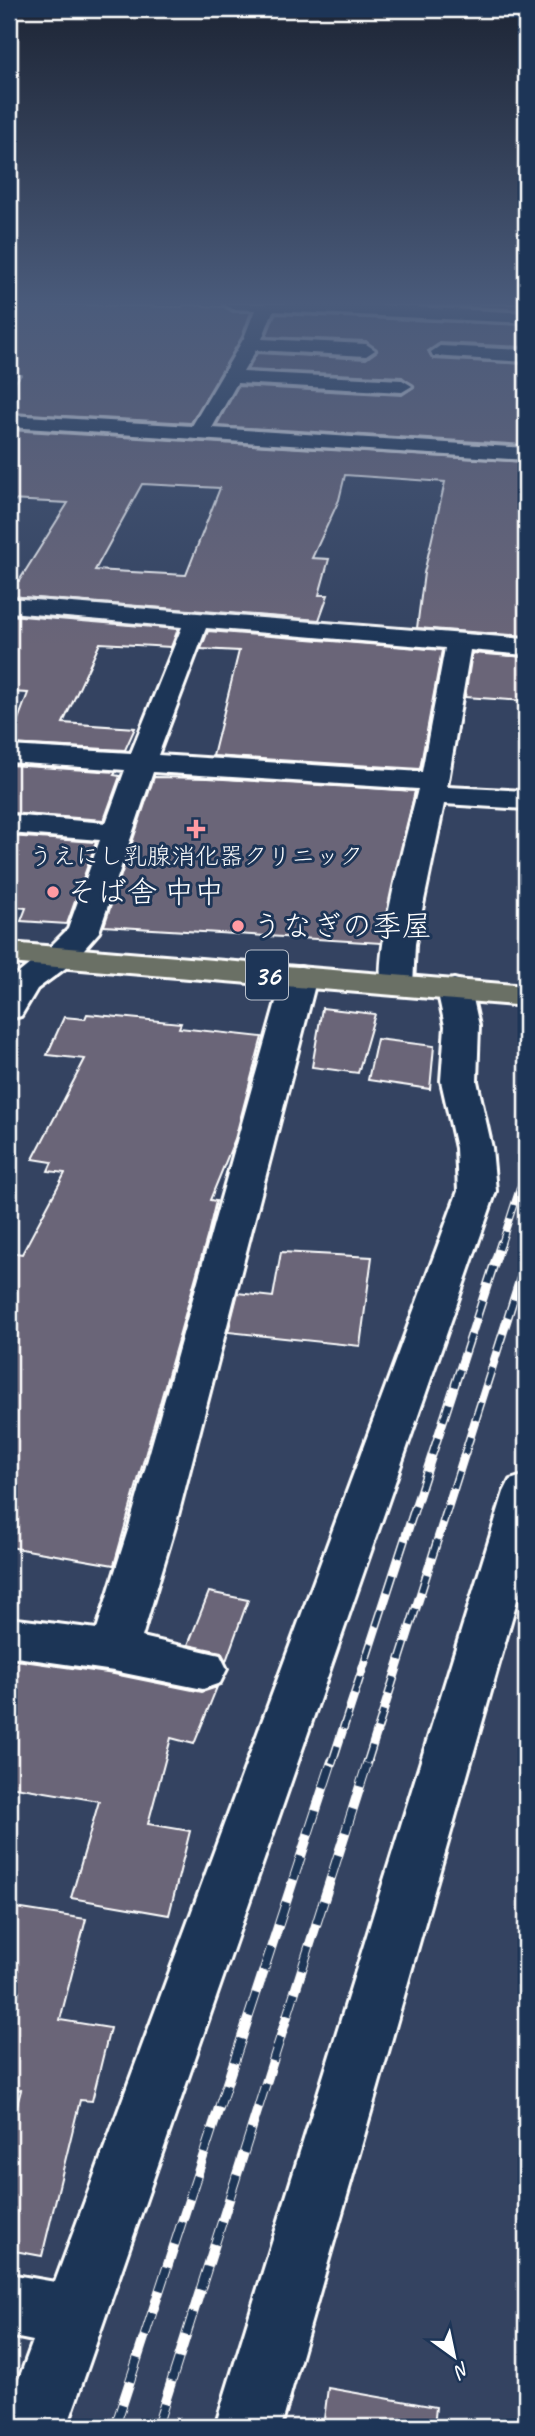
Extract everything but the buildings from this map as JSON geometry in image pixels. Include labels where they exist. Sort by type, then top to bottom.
[{"type":"main road","name":"36","points":[[9,953],[526,996]]},
{"type":"street","points":[[199,432],[207,418]]},
{"type":"street","points":[[9,421],[526,454]]},
{"type":"street","points":[[9,605],[526,647]]},
{"type":"street","points":[[9,1009],[24,983],[59,957],[83,932],[141,764],[196,622]]},
{"type":"street","points":[[396,985],[399,944],[433,788],[459,642]]},
{"type":"street","points":[[9,754],[433,788],[526,800]]},
{"type":"street","points":[[9,824],[118,833]]},
{"type":"street","points":[[114,1651],[152,1527],[300,977]]},
{"type":"street","points":[[34,2427],[477,1191],[474,1148],[459,1081],[462,1026],[454,989]]},
{"type":"street","points":[[248,2427],[526,1492]]},
{"type":"street","points":[[9,1637],[114,1651],[203,1669]]},
{"type":"street","points":[[9,2305],[73,2317]]},
{"type":"railway","points":[[501,1245],[526,1168]]},
{"type":"railway","points":[[332,1763],[501,1243]]},
{"type":"railway","points":[[367,1763],[526,1260]]},
{"type":"railway","points":[[115,2427],[332,1761]]},
{"type":"railway","points":[[157,2427],[368,1761]]},
{"type":"place","name":"うえにし乳腺消化器クリニック","points":[[196,829]]},
{"type":"place","name":"そば舎 中中","points":[[53,892]]},
{"type":"place","name":"うなぎの季屋","points":[[238,926]]}]
